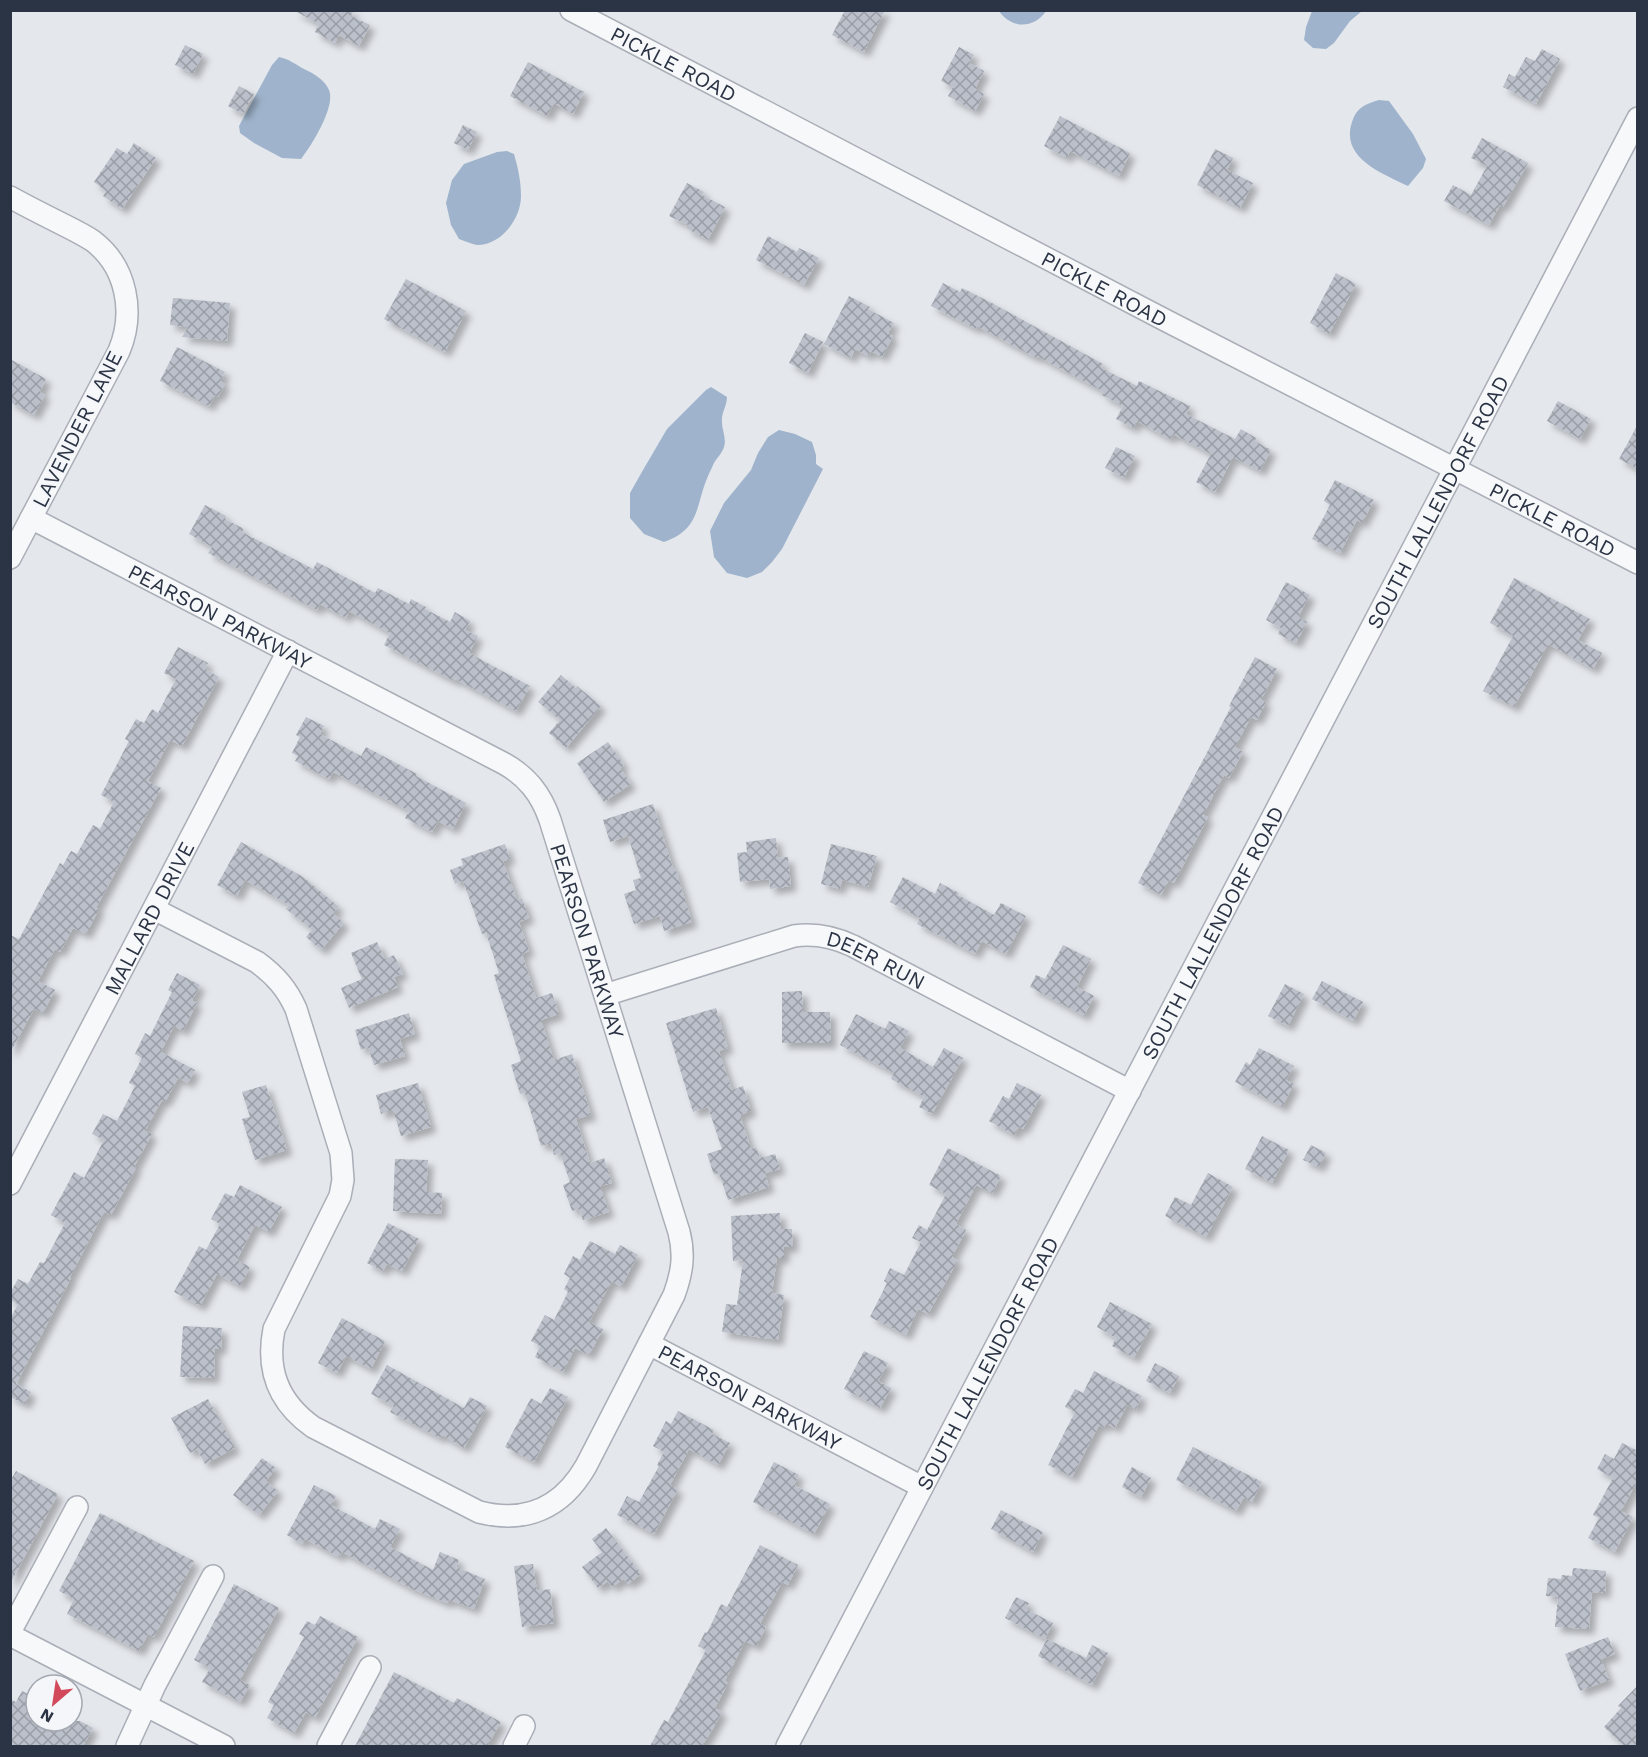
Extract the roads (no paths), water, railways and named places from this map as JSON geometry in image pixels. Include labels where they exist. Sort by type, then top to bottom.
[{"type":"street","name":"PICKLE ROAD","points":[[571,10],[1163,319],[1638,563]]},
{"type":"street","name":"SOUTH LALLENDORF ROAD","points":[[787,1746],[1638,118]]},
{"type":"street","name":"LAVENDER LANE","points":[[10,197],[92,241],[103,250],[119,273],[126,296],[127,328],[123,340],[10,558]]},
{"type":"street","name":"PEARSON PARKWAY","points":[[31,518],[503,763],[529,782],[546,808],[680,1232],[683,1262],[680,1281],[649,1344],[922,1487]]},
{"type":"street","name":"MALLARD DRIVE","points":[[10,1184],[288,651]]},
{"type":"street","points":[[154,909],[257,963],[270,972],[285,988],[296,1009],[339,1146],[343,1174],[340,1196],[279,1318],[272,1339],[271,1359],[276,1381],[286,1400],[302,1419],[313,1427],[478,1512],[503,1516],[528,1514],[562,1497],[576,1481],[649,1344]]},
{"type":"street","name":"DEER RUN","points":[[605,995],[794,936],[831,937],[854,946],[1130,1091]]},
{"type":"street","points":[[77,1507],[10,1633],[224,1746]]},
{"type":"street","points":[[127,1746],[155,1685],[213,1576]]},
{"type":"street","points":[[328,1746],[370,1667]]},
{"type":"street","points":[[514,1746],[525,1726]]},
{"type":"water","points":[[1312,10],[1362,11],[1350,21],[1334,43],[1326,49],[1313,48],[1304,40]]},
{"type":"water","points":[[999,11],[1046,11],[1029,24],[1016,24]]},
{"type":"water","points":[[279,57],[315,75],[325,83],[329,90],[329,106],[326,116],[301,159],[282,158],[240,133],[239,126],[272,65]]},
{"type":"water","points":[[1379,100],[1389,101],[1413,134],[1426,159],[1423,168],[1408,186],[1366,163],[1352,145],[1350,135],[1356,113],[1365,105]]},
{"type":"water","points":[[507,151],[514,154],[520,185],[520,204],[514,221],[502,235],[486,244],[477,245],[459,239],[451,225],[446,203],[452,180],[464,164],[497,152]]},
{"type":"water","points":[[711,387],[727,397],[722,419],[724,447],[708,476],[691,523],[676,537],[664,542],[644,534],[630,518],[630,493],[667,429]]},
{"type":"water","points":[[779,430],[812,442],[816,464],[823,469],[782,549],[772,562],[762,572],[747,578],[727,573],[714,557],[710,531],[724,503],[751,470],[768,437]]}]
